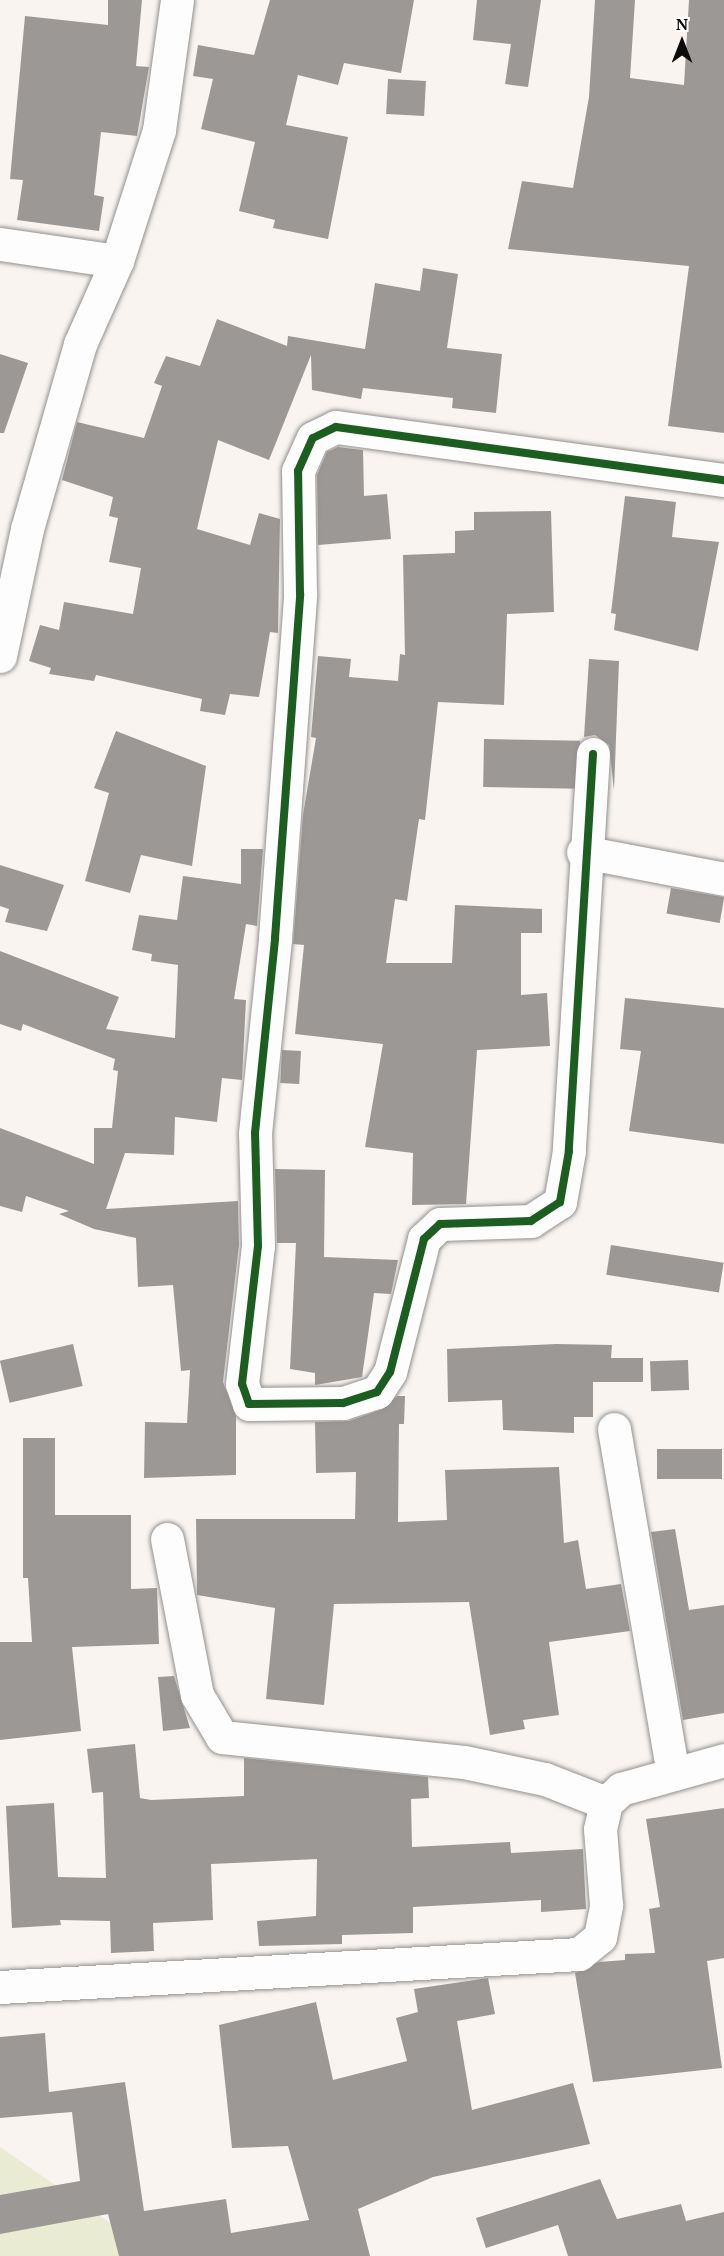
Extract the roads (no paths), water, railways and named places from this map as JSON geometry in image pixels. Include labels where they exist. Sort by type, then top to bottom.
[{"type":"street","points":[[0,656],[27,529],[80,344],[117,261],[159,130],[177,0]]},
{"type":"street","points":[[0,244],[117,261]]},
{"type":"street","points":[[593,754],[583,852],[569,1151],[560,1202],[531,1221],[440,1224],[423,1239],[390,1371],[377,1392],[343,1403],[249,1404],[242,1384],[258,1246],[255,1133],[275,938],[300,594],[298,471],[313,438],[336,427],[724,480]]},
{"type":"street","points":[[583,852],[724,879]]},
{"type":"street","points":[[614,1430],[674,1774]]},
{"type":"street","points":[[166,1539],[197,1695],[222,1737],[464,1762],[545,1779],[606,1803]]},
{"type":"street","points":[[0,1987],[579,1954],[600,1937],[606,1905],[600,1829],[606,1803],[621,1789],[724,1760]]}]
